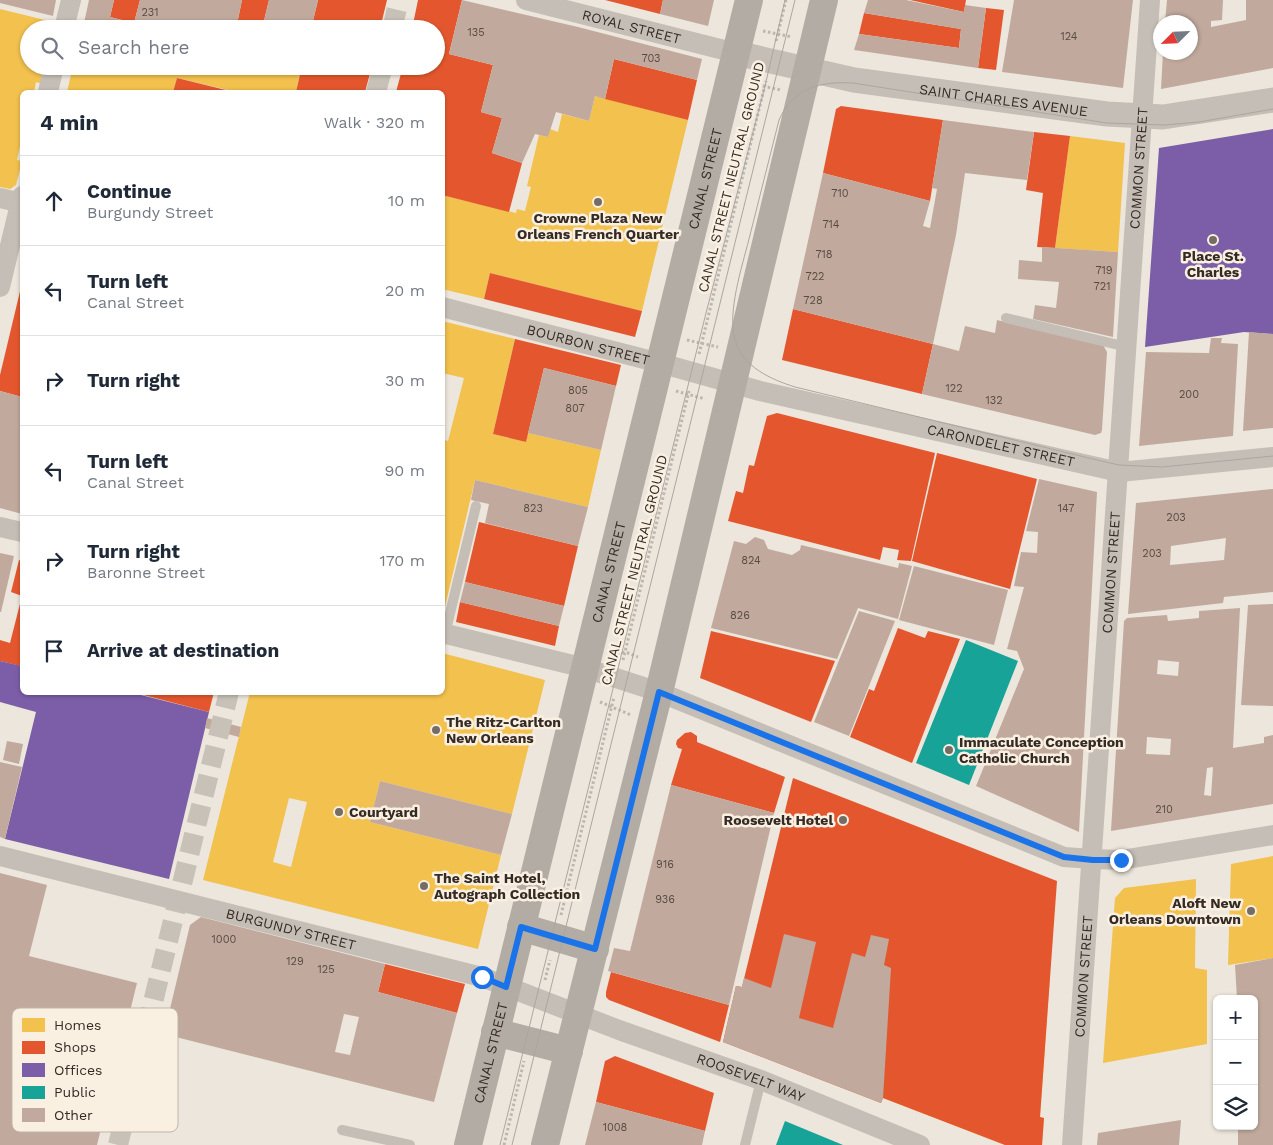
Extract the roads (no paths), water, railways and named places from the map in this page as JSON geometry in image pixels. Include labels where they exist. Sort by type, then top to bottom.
[{"type":"main road","name":"CANAL STREET","points":[[468,1145],[749,0]]},
{"type":"main road","points":[[545,1145],[659,692],[734,384],[824,0]]},
{"type":"main road","points":[[521,927],[595,949]]},
{"type":"main road","points":[[495,1032],[569,1051]]},
{"type":"street","points":[[66,20],[71,0]]},
{"type":"street","name":"ROYAL STREET","points":[[526,0],[736,53]]},
{"type":"street","name":"COMMON STREET","points":[[1072,1145],[1093,860],[1150,0]]},
{"type":"street","name":"SAINT CHARLES AVENUE","points":[[736,53],[854,80],[1107,114],[1163,117],[1273,100]]},
{"type":"street","points":[[48,90],[52,75]]},
{"type":"street","points":[[0,198],[20,201]]},
{"type":"street","points":[[0,287],[20,209]]},
{"type":"street","name":"BOURBON STREET","points":[[445,308],[734,384]]},
{"type":"street","name":"CARONDELET STREET","points":[[734,384],[1119,472],[1273,457]]},
{"type":"street","points":[[0,526],[20,531]]},
{"type":"street","points":[[445,633],[585,668],[659,692],[1064,857],[1121,860],[1273,834]]},
{"type":"street","name":"BURGUNDY STREET","points":[[0,856],[482,977],[579,1014]]},
{"type":"street","name":"ROOSEVELT WAY","points":[[579,1014],[761,1080],[920,1145]]},
{"type":"lane","points":[[1006,318],[1127,347]]},
{"type":"lane","points":[[445,629],[476,506]]},
{"type":"lane","points":[[745,1145],[761,1080]]},
{"type":"lane","points":[[342,1130],[410,1145]]},
{"type":"tunnel","points":[[394,20],[399,0]]},
{"type":"tunnel","points":[[377,90],[381,75]]},
{"type":"tunnel","points":[[152,1008],[228,695]]},
{"type":"tunnel","points":[[118,1145],[121,1132]]},
{"type":"tram line","points":[[500,1145],[785,0]]},
{"type":"tram line","points":[[512,1145],[795,0]]},
{"type":"tram line","points":[[1273,109],[1199,122],[1165,125],[1107,123],[853,83],[819,85],[792,100],[779,120],[739,276],[733,316],[735,340],[744,358],[767,376],[795,387],[1119,465],[1162,467],[1273,456]]},
{"type":"place","name":"Crowne Plaza New Orleans French Quarter","points":[[598,202]]},
{"type":"place","name":"Place St. Charles","points":[[1213,240]]},
{"type":"place","name":"The Ritz-Carlton New Orleans","points":[[436,730]]},
{"type":"place","name":"Immaculate Conception Catholic Church","points":[[949,750]]},
{"type":"place","name":"Courtyard","points":[[339,812]]},
{"type":"place","name":"Roosevelt Hotel","points":[[843,820]]},
{"type":"place","name":"The Saint Hotel, Autograph Collection","points":[[424,886]]},
{"type":"place","name":"Aloft New Orleans Downtown","points":[[1251,911]]}]
